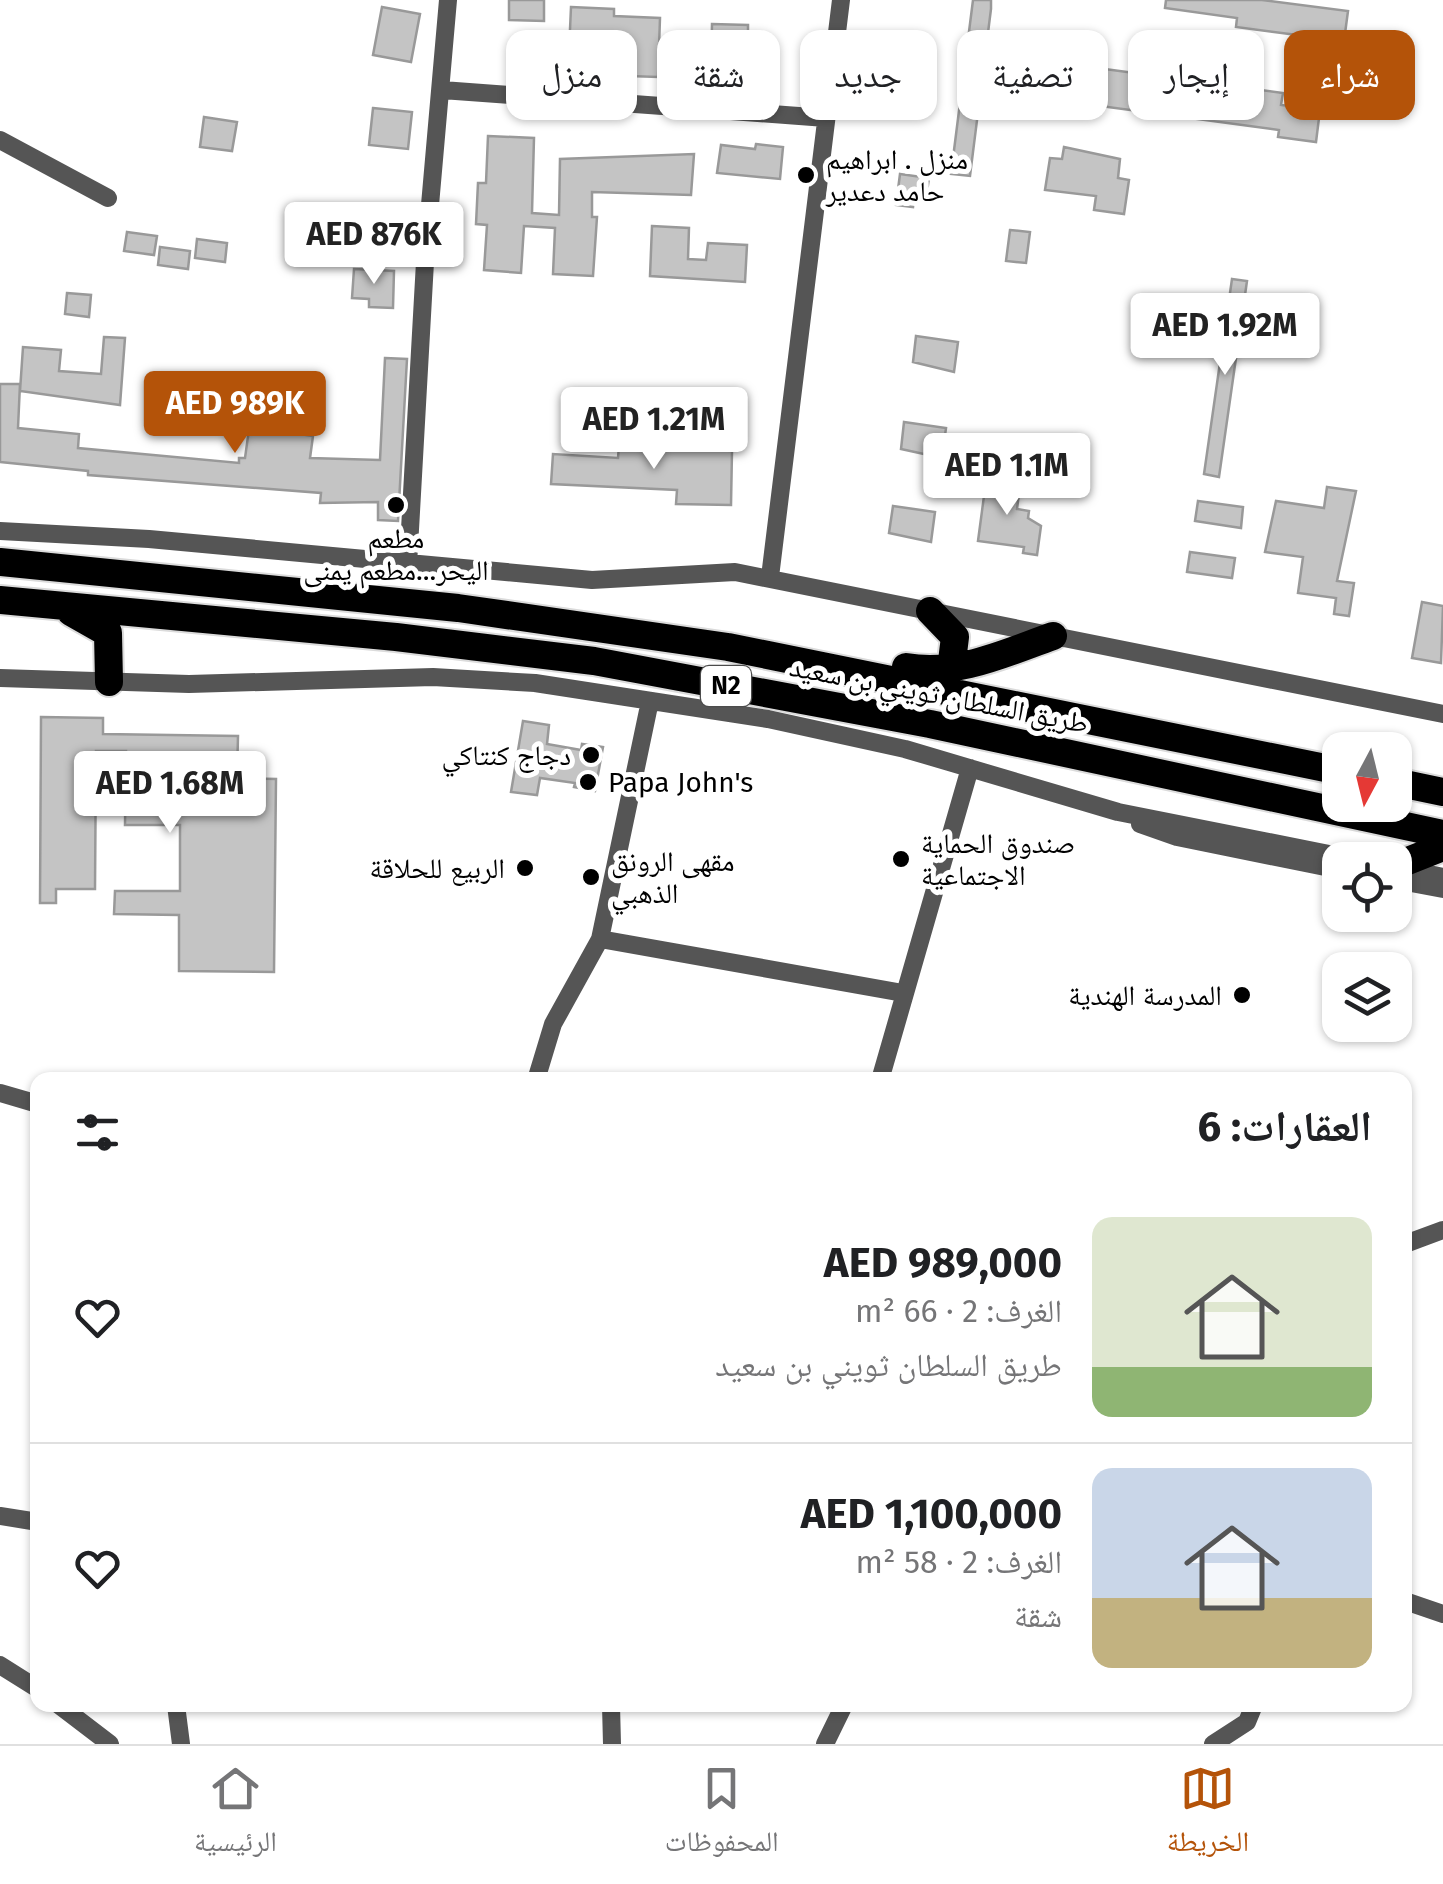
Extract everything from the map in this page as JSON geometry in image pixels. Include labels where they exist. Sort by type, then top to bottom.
[{"type":"highway","name":"طريق السلطان ثويني بن سعيد","points":[[0,562],[458,608],[728,647],[1322,767]]},
{"type":"highway","name":"طريق السلطان ثويني بن سعيد","points":[[0,600],[396,637],[594,661],[930,724],[1443,834]]},
{"type":"highway","points":[[56,606],[92,620],[108,632],[109,682]]},
{"type":"highway","points":[[458,608],[574,608],[927,670],[951,669],[1053,636]]},
{"type":"highway","points":[[930,611],[955,637],[951,669]]},
{"type":"highway","points":[[1412,786],[1443,792]]},
{"type":"highway","points":[[1412,859],[1443,847]]},
{"type":"street","points":[[408,566],[425,262],[448,0]]},
{"type":"street","points":[[836,30],[840,0]]},
{"type":"street","points":[[442,90],[800,116]]},
{"type":"street","points":[[770,577],[826,120]]},
{"type":"street","points":[[0,140],[108,198]]},
{"type":"street","points":[[0,531],[149,539],[408,566],[592,580],[700,572],[770,577],[1443,714]]},
{"type":"street","points":[[0,678],[109,682],[471,678],[650,700],[768,719],[970,768],[1118,812],[1322,853]]},
{"type":"street","points":[[538,1072],[553,1024],[600,939],[650,700]]},
{"type":"street","points":[[882,1072],[970,768]]},
{"type":"street","points":[[1118,812],[1172,836],[1322,866]]},
{"type":"street","points":[[1412,870],[1443,877]]},
{"type":"street","points":[[1412,883],[1443,889]]},
{"type":"street","points":[[600,939],[903,993]]},
{"type":"street","points":[[0,1094],[30,1102]]},
{"type":"street","points":[[1412,1241],[1443,1230]]},
{"type":"street","points":[[0,1516],[30,1521]]},
{"type":"street","points":[[1412,1603],[1443,1614]]},
{"type":"street","points":[[0,1665],[30,1684]]},
{"type":"street","points":[[68,1712],[110,1744]]},
{"type":"street","points":[[177,1712],[182,1744]]},
{"type":"street","points":[[611,1712],[612,1744]]},
{"type":"street","points":[[825,1744],[841,1712]]},
{"type":"street","points":[[1214,1744],[1247,1722],[1251,1712]]},
{"type":"building","points":[[509,0],[544,0],[544,21],[509,20]]},
{"type":"building","points":[[973,0],[991,0],[988,30],[969,30]]},
{"type":"building","points":[[1166,0],[1262,0],[1348,11],[1345,30],[1284,30],[1284,33],[1236,27],[1237,18],[1165,8]]},
{"type":"building","points":[[382,7],[420,14],[411,62],[373,55]]},
{"type":"building","points":[[571,7],[614,9],[614,16],[660,18],[657,77],[637,76],[637,30],[570,30]]},
{"type":"building","points":[[712,24],[748,25],[748,30],[712,30]]},
{"type":"building","points":[[1108,69],[1128,72],[1128,110],[1108,107]]},
{"type":"building","points":[[1264,90],[1283,93],[1284,120],[1319,120],[1316,142],[1278,137],[1279,130],[1204,120],[1264,120]]},
{"type":"building","points":[[373,108],[412,112],[408,149],[369,145]]},
{"type":"building","points":[[204,117],[237,122],[232,151],[200,147]]},
{"type":"building","points":[[958,120],[977,120],[970,176],[951,174]]},
{"type":"building","points":[[488,136],[534,138],[532,213],[559,215],[560,159],[694,154],[691,195],[592,192],[592,217],[597,217],[593,276],[553,274],[555,228],[524,226],[521,273],[484,270],[487,225],[476,224],[478,183],[486,183]]},
{"type":"building","points":[[756,144],[783,147],[780,179],[717,173],[721,145],[755,149]]},
{"type":"building","points":[[1064,147],[1120,159],[1118,178],[1129,180],[1124,214],[1094,210],[1096,196],[1045,190],[1050,158],[1062,159]]},
{"type":"building","points":[[900,174],[929,178],[926,199],[914,198],[913,207],[896,205]]},
{"type":"building","points":[[652,226],[689,228],[688,259],[706,260],[708,243],[747,245],[745,282],[650,276]]},
{"type":"building","points":[[1010,230],[1030,232],[1026,263],[1006,261]]},
{"type":"building","points":[[127,232],[157,236],[154,255],[124,251]]},
{"type":"building","points":[[197,239],[227,243],[225,262],[195,258]]},
{"type":"building","points":[[160,247],[190,251],[188,269],[158,265]]},
{"type":"building","points":[[354,269],[394,271],[393,308],[369,307],[369,299],[352,298]]},
{"type":"building","points":[[1232,279],[1247,281],[1219,477],[1204,474]]},
{"type":"building","points":[[67,293],[91,295],[89,317],[65,314]]},
{"type":"building","points":[[916,336],[958,342],[954,372],[913,362]]},
{"type":"building","points":[[104,337],[125,338],[120,405],[20,391],[23,347],[61,350],[59,371],[101,374]]},
{"type":"building","points":[[385,358],[407,359],[398,521],[378,520],[378,502],[320,503],[321,493],[88,475],[88,471],[0,462],[0,384],[20,384],[18,428],[79,434],[78,448],[239,463],[239,458],[245,458],[252,408],[280,412],[278,431],[313,436],[310,458],[380,460]]},
{"type":"building","points":[[904,422],[946,428],[942,458],[901,449]]},
{"type":"building","points":[[619,445],[732,451],[731,505],[676,504],[677,490],[551,484],[553,454],[618,458]]},
{"type":"building","points":[[991,476],[1013,479],[1012,485],[1020,486],[1017,509],[1029,511],[1028,518],[1041,526],[1037,555],[1023,553],[1024,547],[978,541],[986,481]]},
{"type":"building","points":[[1327,487],[1356,491],[1337,581],[1354,583],[1349,616],[1334,614],[1336,598],[1298,593],[1303,557],[1265,552],[1276,501],[1324,508]]},
{"type":"building","points":[[1198,501],[1243,507],[1241,528],[1195,521]]},
{"type":"building","points":[[893,506],[935,512],[931,542],[889,533]]},
{"type":"building","points":[[1190,552],[1235,558],[1232,578],[1187,572]]},
{"type":"building","points":[[1422,602],[1443,606],[1441,663],[1412,658]]},
{"type":"building","points":[[41,717],[103,718],[103,734],[238,736],[237,778],[276,779],[274,972],[179,971],[179,915],[114,914],[115,891],[180,891],[180,825],[125,825],[126,751],[96,751],[95,889],[56,889],[56,903],[40,903]]},
{"type":"building","points":[[523,721],[549,725],[547,744],[581,750],[582,744],[603,747],[595,791],[574,787],[575,783],[540,778],[537,795],[511,792]]},
{"type":"place","name":"منزل . ابراهيم حامد دعدير","points":[[806,175]]},
{"type":"place","name":"مطعم اليحر...مطعم يمنى","points":[[396,505]]},
{"type":"place","name":"دجاج كنتاكي","points":[[591,755]]},
{"type":"place","name":"Papa John's","points":[[588,782]]},
{"type":"place","name":"صندوق الحماية الاجتماعية","points":[[901,859]]},
{"type":"place","name":"الربيع للحلاقة","points":[[525,868]]},
{"type":"place","name":"مقهى الرونق الذهبي","points":[[591,877]]},
{"type":"place","name":"المدرسة الهندية","points":[[1242,995]]}]
